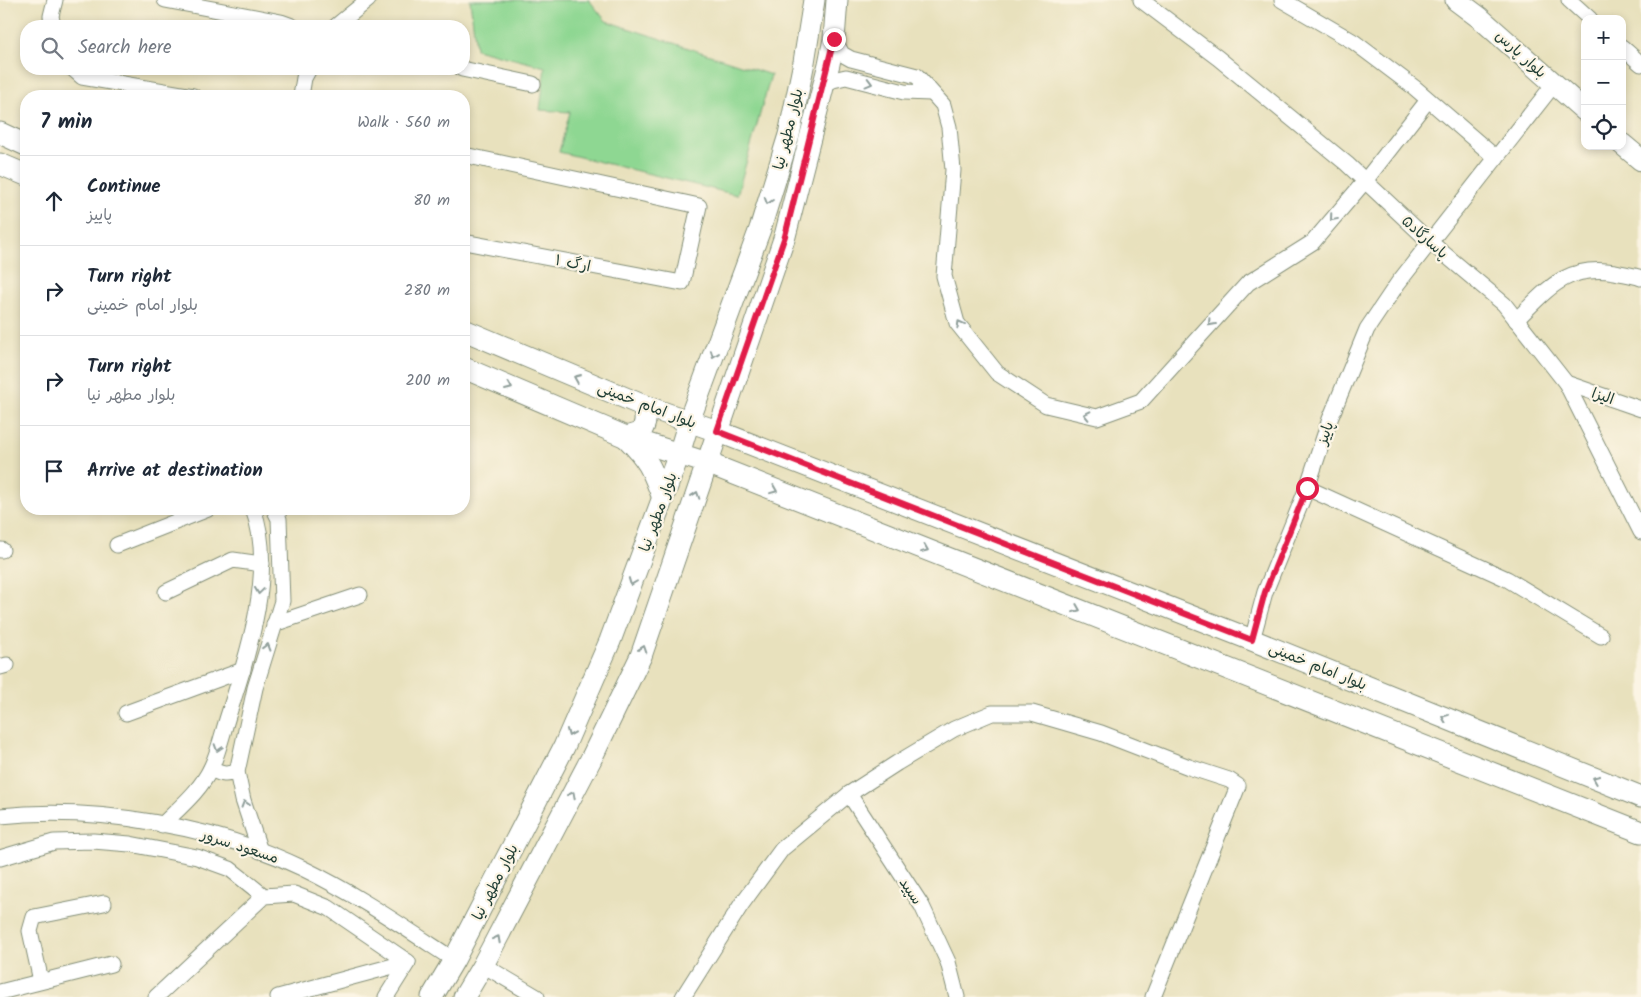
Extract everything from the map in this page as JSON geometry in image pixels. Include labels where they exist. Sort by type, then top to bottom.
[{"type":"main road","name":"بلوار مطهر نیا","points":[[432,997],[454,960],[564,747],[610,641],[762,220],[789,135],[814,0]]},
{"type":"main road","name":"بلوار مطهر نیا","points":[[464,997],[483,965],[591,760],[641,656],[785,236],[829,64],[834,39],[837,0]]},
{"type":"main road","name":"بلوار پارس","points":[[1456,0],[1480,18],[1581,108]]},
{"type":"main road","points":[[804,62],[829,64]]},
{"type":"main road","points":[[0,133],[20,142]]},
{"type":"main road","points":[[1626,147],[1641,160]]},
{"type":"main road","points":[[0,164],[20,172]]},
{"type":"main road","name":"بلوار امام خمینی","points":[[470,333],[642,405],[717,431],[1252,640],[1641,797]]},
{"type":"main road","points":[[470,371],[626,437],[707,463],[1641,832]]},
{"type":"main road","points":[[626,437],[640,433],[644,427],[646,418],[642,405]]},
{"type":"main road","points":[[626,437],[649,463],[663,498]]},
{"type":"main road","points":[[748,479],[745,469],[746,462],[761,449]]},
{"type":"street","points":[[52,20],[55,0]]},
{"type":"street","points":[[165,0],[271,20]]},
{"type":"street","points":[[343,20],[368,0]]},
{"type":"street","name":"پاسارگاد۵","points":[[1141,0],[1218,58],[1347,164],[1430,242],[1504,304],[1566,383],[1641,532]]},
{"type":"street","points":[[1282,0],[1354,42],[1415,88],[1496,158]]},
{"type":"street","points":[[1569,0],[1586,15]]},
{"type":"street","points":[[834,39],[842,54],[851,59],[917,76],[942,105],[949,127],[953,170],[944,276],[958,323],[997,373],[1046,405],[1097,417],[1141,401],[1248,283],[1313,242],[1365,181],[1428,100]]},
{"type":"street","points":[[1626,51],[1641,64]]},
{"type":"street","points":[[470,71],[533,84]]},
{"type":"street","points":[[80,75],[82,77],[158,90]]},
{"type":"street","points":[[302,90],[306,75]]},
{"type":"street","points":[[823,85],[846,77],[904,92],[931,93]]},
{"type":"street","name":"پاییز","points":[[1252,640],[1265,592],[1307,488],[1330,419],[1367,328],[1398,283],[1554,84]]},
{"type":"street","name":"ارگ ۱","points":[[470,156],[699,206],[682,283],[470,243]]},
{"type":"street","points":[[1516,320],[1547,290],[1571,274],[1600,270],[1641,278]]},
{"type":"street","name":"الیزا","points":[[1566,383],[1641,409]]},
{"type":"street","points":[[1307,488],[1507,579],[1601,636]]},
{"type":"street","points":[[116,545],[193,515]]},
{"type":"street","points":[[162,825],[195,793],[211,768],[243,670],[254,631],[262,564],[260,525],[256,515]]},
{"type":"street","points":[[260,851],[243,800],[237,772],[255,688],[282,601],[279,519],[277,515]]},
{"type":"street","points":[[166,592],[232,560],[262,564]]},
{"type":"street","points":[[274,624],[360,595]]},
{"type":"street","points":[[126,713],[243,670]]},
{"type":"street","points":[[683,997],[741,905],[782,849],[849,794],[954,729],[992,713],[1032,713],[1102,732],[1229,780],[1238,786],[1153,997]]},
{"type":"street","points":[[211,768],[218,773],[226,775],[237,772]]},
{"type":"street","name":"سپید","points":[[849,794],[922,906],[948,962],[957,997]]},
{"type":"street","name":"مسعود سرور","points":[[0,816],[31,813],[117,818],[215,836],[302,868],[363,901],[454,960]]},
{"type":"street","points":[[0,858],[54,842],[93,841],[130,844],[197,857],[230,868],[264,896]]},
{"type":"street","points":[[156,997],[264,896],[294,894],[329,908],[408,962]]},
{"type":"street","points":[[41,981],[30,930],[34,917],[104,903]]},
{"type":"street","points":[[278,997],[408,962]]},
{"type":"street","points":[[386,997],[408,962]]},
{"type":"street","points":[[0,992],[111,964]]},
{"type":"street","points":[[483,965],[537,997]]},
{"type":"green space","points":[[470,0],[589,0],[606,21],[771,75],[737,195],[559,152],[570,112],[540,110],[545,67],[476,49]]},
{"type":"route","points":[[834,39],[785,236],[717,431],[1252,640],[1265,592],[1307,488]]}]
